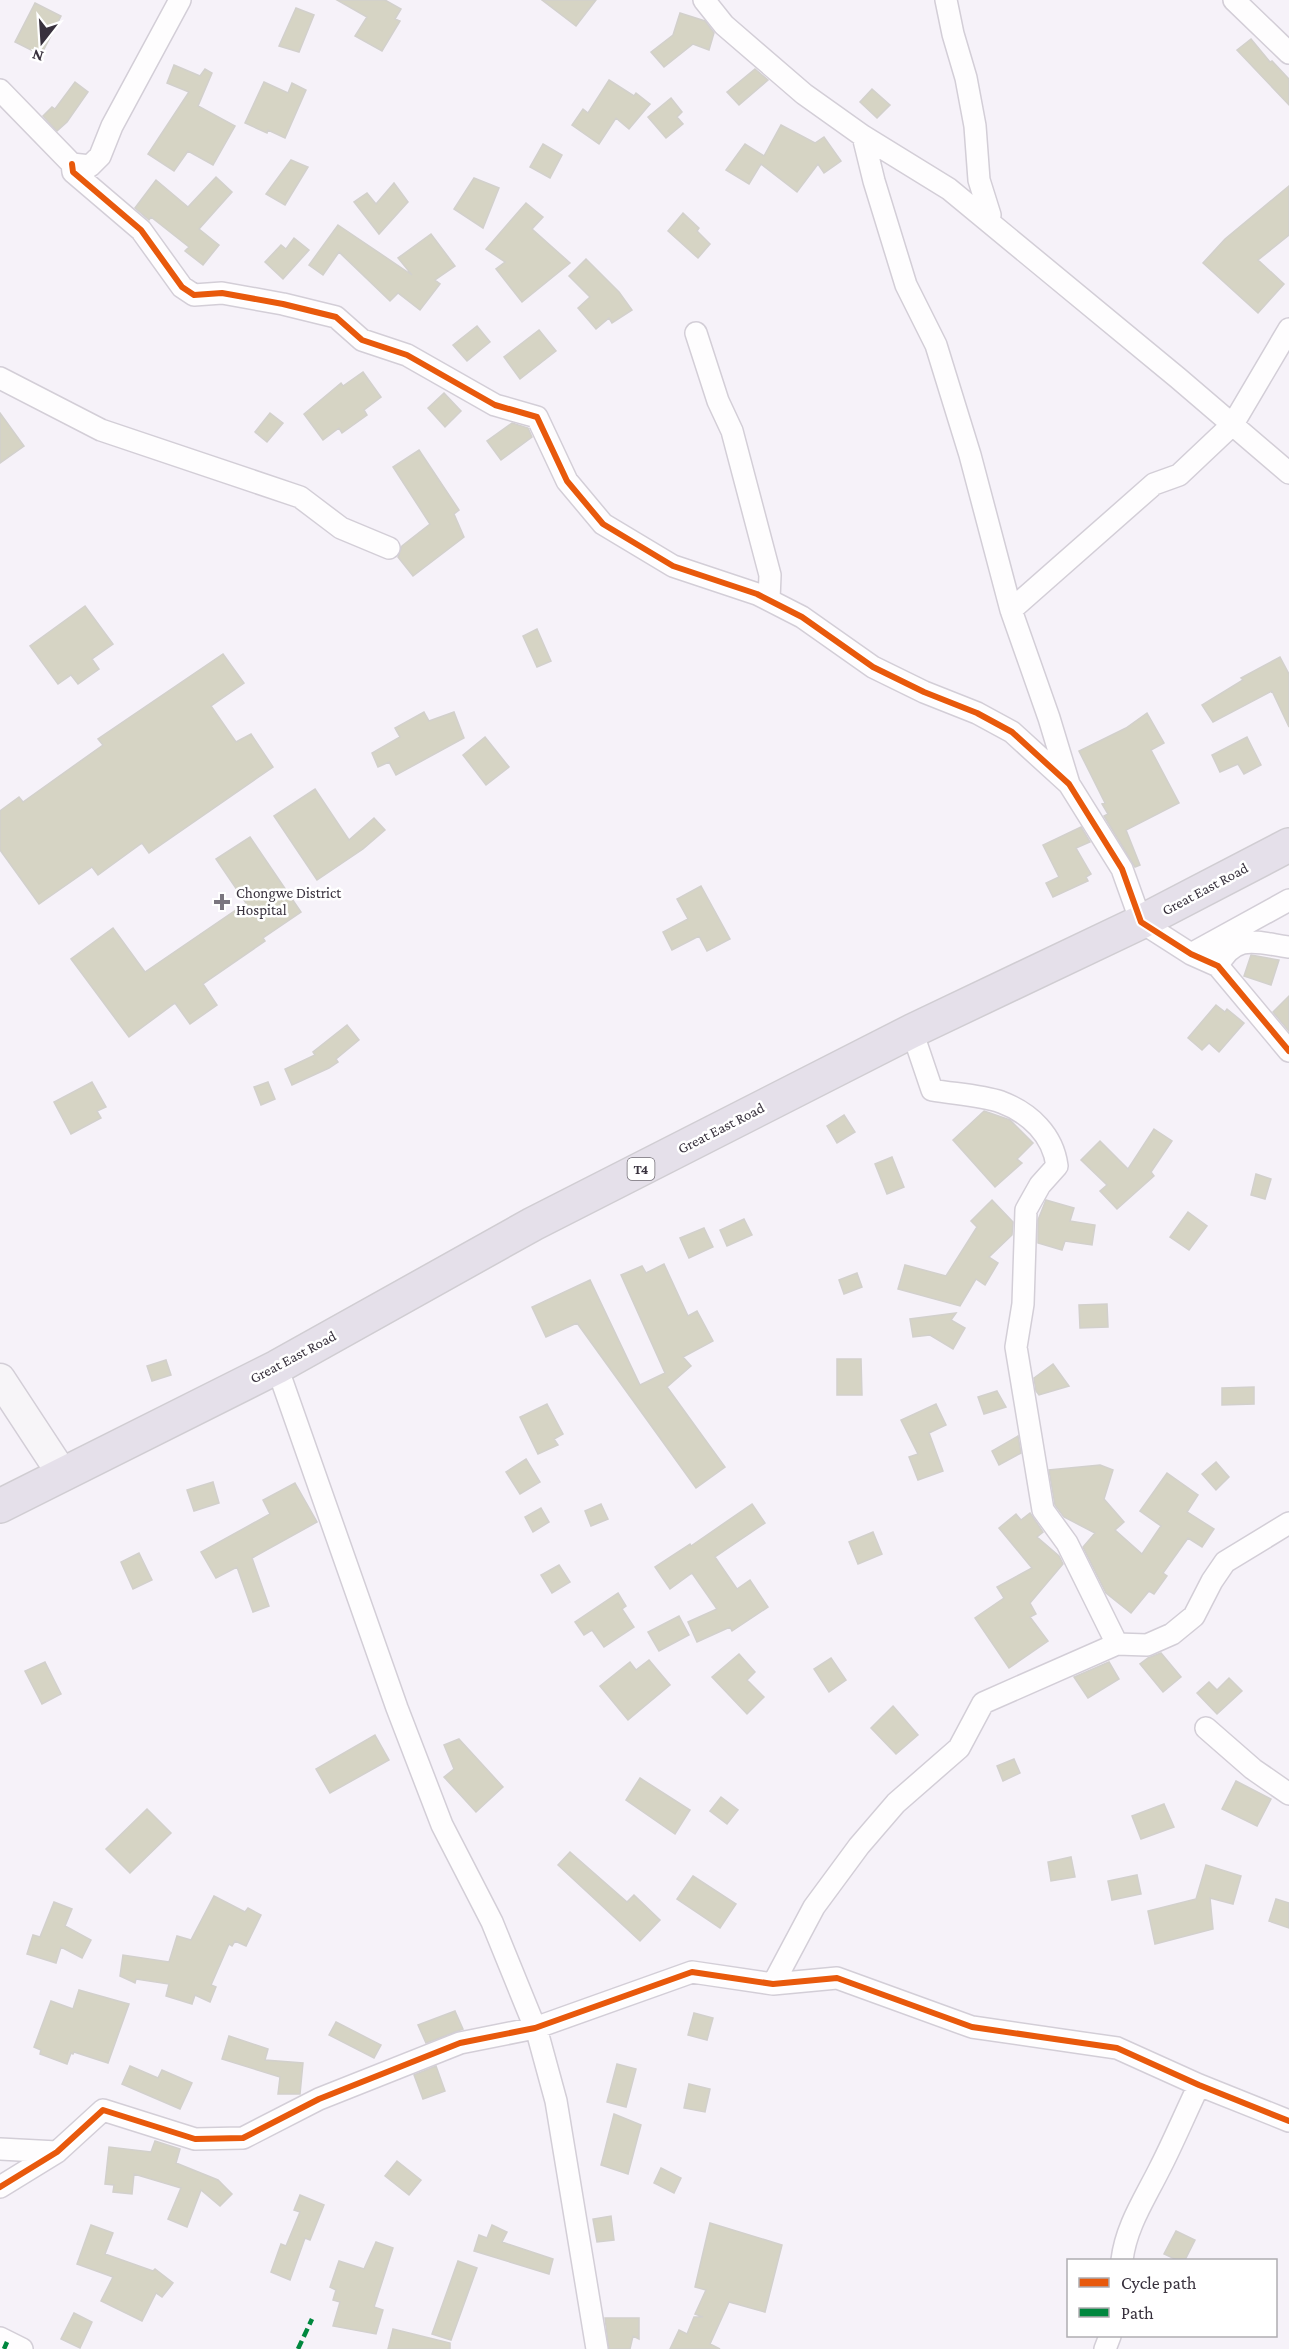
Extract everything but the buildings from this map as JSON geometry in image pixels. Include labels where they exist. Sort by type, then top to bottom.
[{"type":"highway","name":"Great East Road","points":[[0,1506],[277,1367],[533,1224],[912,1031],[1141,922],[1289,845]]},
{"type":"main road","points":[[0,1379],[63,1475]]},
{"type":"street","points":[[72,164],[90,166],[100,156],[112,126],[180,0]]},
{"type":"street","points":[[704,0],[724,25],[804,94],[863,136],[949,189],[1289,473]]},
{"type":"street","points":[[946,0],[971,107],[979,180],[990,216],[988,221]]},
{"type":"street","points":[[1234,0],[1289,53]]},
{"type":"street","points":[[0,90],[72,164],[73,172],[141,230],[182,287],[194,296],[222,293],[283,304],[336,317],[362,340],[406,356],[495,405],[537,417],[567,480],[603,524],[673,566],[769,600],[801,617],[873,667],[924,692],[976,713],[1012,732],[1069,784]]},
{"type":"street","points":[[863,136],[874,181],[906,285],[936,345],[970,454],[1011,610],[1049,718],[1069,784],[1122,869],[1141,922],[1191,954],[1218,966],[1289,1051]]},
{"type":"street","points":[[1011,610],[1154,484],[1179,475],[1233,424],[1289,328]]},
{"type":"street","points":[[696,333],[718,401],[732,431],[770,575],[769,600]]},
{"type":"street","points":[[0,378],[101,430],[300,498],[341,528],[389,548]]},
{"type":"street","points":[[1191,954],[1289,900]]},
{"type":"street","points":[[1218,966],[1225,952],[1248,941],[1289,947]]},
{"type":"street","points":[[912,1031],[932,1090],[1001,1102],[1035,1121],[1051,1141],[1056,1155],[1057,1166],[1040,1185],[1026,1210],[1023,1304],[1016,1347],[1043,1510],[1067,1543],[1117,1644]]},
{"type":"street","points":[[277,1367],[396,1708],[442,1825],[492,1922],[535,2028],[556,2101],[597,2349]]},
{"type":"street","points":[[773,1984],[814,1907],[852,1854],[896,1803],[959,1748],[983,1703],[1117,1644],[1147,1645],[1172,1634],[1194,1616],[1212,1581],[1225,1562],[1289,1523]]},
{"type":"street","points":[[1206,1728],[1253,1769],[1289,1794]]},
{"type":"street","points":[[0,2187],[57,2152],[103,2110],[195,2139],[243,2138],[319,2099],[460,2043],[535,2028],[692,1972],[773,1984],[837,1978],[972,2027],[1117,2048],[1198,2085],[1289,2121]]},
{"type":"street","points":[[1122,2259],[1123,2247],[1134,2216],[1160,2169],[1198,2085]]},
{"type":"street","points":[[0,2149],[57,2152]]},
{"type":"street","points":[[0,2338],[22,2349]]},
{"type":"marked path","points":[[298,2349],[312,2319]]},
{"type":"marked path","points":[[4,2349],[7,2342]]},
{"type":"cycle path","points":[[72,164],[73,172],[141,230],[182,287],[194,295],[222,293],[283,304],[336,317],[362,340],[407,355],[495,405],[537,417],[567,481],[603,524],[673,566],[757,594],[802,617],[873,667],[924,692],[977,713],[1012,732],[1069,784],[1122,869],[1141,922],[1191,954],[1218,966],[1289,1051]]},
{"type":"cycle path","points":[[0,2187],[57,2152],[103,2110],[195,2139],[243,2138],[319,2099],[460,2043],[535,2028],[692,1972],[773,1984],[837,1978],[972,2027],[1117,2048],[1199,2085],[1289,2121]]},
{"type":"place","name":"Chongwe District Hospital","points":[[222,902]]}]
